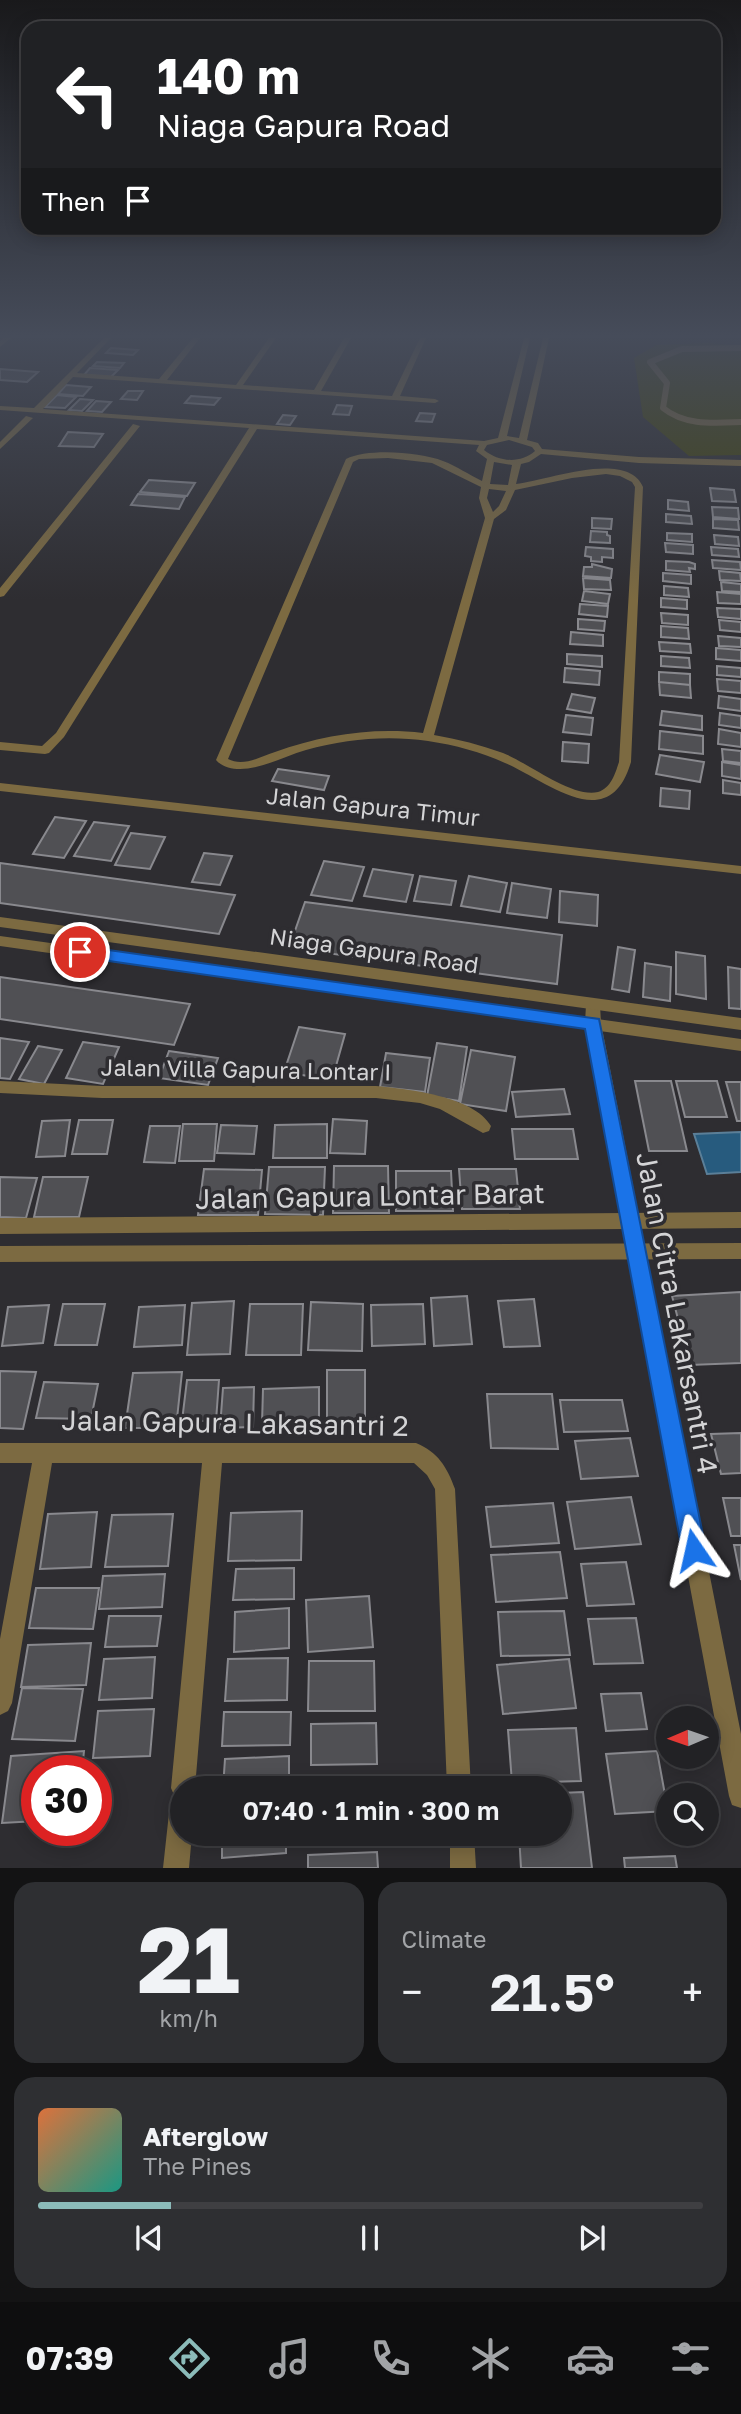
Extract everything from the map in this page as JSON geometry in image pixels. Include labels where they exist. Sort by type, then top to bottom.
[{"type":"street","points":[[0,447],[22,425]]},
{"type":"street","points":[[125,425],[252,430]]},
{"type":"street","points":[[205,425],[482,447],[502,438],[523,440],[535,445],[539,452]]},
{"type":"street","points":[[502,438],[505,425]]},
{"type":"street","points":[[523,440],[526,425]]},
{"type":"street","points":[[0,594],[136,426]]},
{"type":"street","points":[[0,746],[45,750],[60,735],[252,430]]},
{"type":"street","points":[[482,447],[491,459],[517,462],[532,458],[539,452],[639,460],[741,463]]},
{"type":"street","points":[[364,457],[435,461],[486,488],[512,488],[585,472],[630,477],[639,485],[625,762],[620,779],[608,792],[592,797],[576,793],[491,753],[428,737],[376,735],[344,738],[312,744],[248,765],[232,765],[222,760],[349,461],[364,457]]},
{"type":"street","points":[[490,518],[484,507],[491,459]]},
{"type":"street","points":[[428,737],[490,518],[500,512],[512,488],[517,462]]},
{"type":"street","name":"Jalan Gapura Timur","points":[[0,787],[741,870]]},
{"type":"street","name":"Niaga Gapura Road","points":[[0,922],[593,1014],[741,1045]]},
{"type":"street","name":"Niaga Gapura Road","points":[[0,941],[593,1014],[741,1024]]},
{"type":"street","name":"Jalan Citra Lakarsantri 4","points":[[593,1014],[741,1796]]},
{"type":"street","name":"Jalan Villa Gapura Lontar I","points":[[0,1087],[102,1092],[376,1092],[418,1096],[444,1103],[467,1113],[483,1126]]},
{"type":"street","name":"Jalan Gapura Lontar Barat","points":[[0,1226],[741,1220]]},
{"type":"street","points":[[0,1254],[741,1251]]},
{"type":"street","name":"Jalan Gapura Lakasantri 2","points":[[0,1453],[416,1454],[434,1465],[444,1489],[458,1776]]},
{"type":"street","points":[[0,1703],[44,1453]]},
{"type":"street","points":[[184,1776],[214,1453]]},
{"type":"street","points":[[176,1868],[178,1846]]},
{"type":"street","points":[[462,1846],[463,1868]]},
{"type":"shaded area","points":[[653,425],[741,425],[741,455],[689,456]]},
{"type":"water","points":[[741,1132],[741,1172],[707,1174],[694,1134]]},
{"type":"building","points":[[68,432],[103,434],[94,447],[59,446]]},
{"type":"building","points":[[149,480],[195,483],[187,496],[140,492]]},
{"type":"building","points":[[710,488],[734,490],[736,502],[712,501]]},
{"type":"building","points":[[138,494],[185,497],[179,509],[131,505]]},
{"type":"building","points":[[668,500],[688,502],[689,511],[668,509]]},
{"type":"building","points":[[712,507],[738,508],[739,519],[713,517]]},
{"type":"building","points":[[666,514],[691,516],[692,524],[666,522]]},
{"type":"building","points":[[592,518],[612,519],[611,529],[592,528]]},
{"type":"building","points":[[713,519],[738,520],[739,530],[713,528]]},
{"type":"building","points":[[591,531],[607,532],[610,543],[590,542]]},
{"type":"building","points":[[667,533],[692,534],[692,542],[667,540]]},
{"type":"building","points":[[714,535],[738,537],[739,546],[715,544]]},
{"type":"building","points":[[665,543],[693,545],[693,554],[666,552]]},
{"type":"building","points":[[586,547],[613,549],[613,558],[602,557],[602,562],[591,561],[591,557],[585,556]]},
{"type":"building","points":[[711,547],[738,549],[739,557],[712,555]]},
{"type":"building","points":[[712,560],[740,562],[741,570],[713,568]]},
{"type":"building","points":[[666,561],[689,562],[695,564],[695,569],[689,568],[690,572],[666,570]]},
{"type":"building","points":[[592,564],[612,569],[611,578],[583,576],[584,567],[592,567]]},
{"type":"building","points":[[719,571],[740,573],[741,581],[720,580]]},
{"type":"building","points":[[663,573],[691,575],[691,584],[663,581]]},
{"type":"building","points":[[583,578],[610,580],[611,590],[584,589]]},
{"type":"building","points":[[721,582],[741,584],[741,592],[722,591]]},
{"type":"building","points":[[664,586],[688,588],[689,597],[664,595]]},
{"type":"building","points":[[584,591],[610,594],[608,604],[582,601]]},
{"type":"building","points":[[717,592],[741,594],[741,604],[718,603]]},
{"type":"building","points":[[661,598],[687,600],[687,609],[661,607]]},
{"type":"building","points":[[580,604],[608,606],[607,617],[579,614]]},
{"type":"building","points":[[717,608],[741,609],[741,619],[718,617]]},
{"type":"building","points":[[661,613],[688,615],[688,625],[662,623]]},
{"type":"building","points":[[578,619],[605,621],[604,631],[578,629]]},
{"type":"building","points":[[719,620],[741,622],[741,632],[720,630]]},
{"type":"building","points":[[661,626],[688,628],[689,639],[661,637]]},
{"type":"building","points":[[571,632],[603,635],[603,646],[570,644]]},
{"type":"building","points":[[718,636],[741,638],[741,647],[719,646]]},
{"type":"building","points":[[659,642],[690,644],[691,653],[660,651]]},
{"type":"building","points":[[716,648],[741,650],[741,661],[716,659]]},
{"type":"building","points":[[567,654],[602,656],[602,667],[567,664]]},
{"type":"building","points":[[661,656],[689,658],[690,668],[661,666]]},
{"type":"building","points":[[717,666],[741,668],[741,677],[717,675]]},
{"type":"building","points":[[565,668],[600,671],[599,685],[564,682]]},
{"type":"building","points":[[659,672],[690,674],[690,685],[659,682]]},
{"type":"building","points":[[717,679],[741,681],[741,693],[718,691]]},
{"type":"building","points":[[659,682],[690,685],[691,698],[660,695]]},
{"type":"building","points":[[572,694],[595,698],[591,713],[567,709]]},
{"type":"building","points":[[719,696],[741,699],[741,711],[718,708]]},
{"type":"building","points":[[662,711],[702,716],[702,730],[660,725]]},
{"type":"building","points":[[720,713],[741,716],[741,728],[719,725]]},
{"type":"building","points":[[566,715],[593,718],[591,735],[563,732]]},
{"type":"building","points":[[719,729],[741,733],[741,747],[718,744]]},
{"type":"building","points":[[660,731],[703,736],[703,754],[659,749]]},
{"type":"building","points":[[563,742],[589,744],[588,763],[562,761]]},
{"type":"building","points":[[722,749],[741,751],[741,763],[723,761]]},
{"type":"building","points":[[660,755],[704,762],[700,782],[656,774]]},
{"type":"building","points":[[722,762],[741,765],[741,779],[722,776]]},
{"type":"building","points":[[278,769],[329,776],[324,790],[272,781]]},
{"type":"building","points":[[723,780],[741,783],[741,795],[723,793]]},
{"type":"building","points":[[661,788],[690,791],[689,809],[660,806]]},
{"type":"building","points":[[55,817],[86,821],[64,858],[33,854]]},
{"type":"building","points":[[94,822],[129,826],[111,861],[74,856]]},
{"type":"building","points":[[131,833],[165,837],[150,869],[115,865]]},
{"type":"building","points":[[204,853],[232,856],[220,885],[192,882]]},
{"type":"building","points":[[324,861],[364,867],[352,901],[311,895]]},
{"type":"building","points":[[0,863],[235,895],[219,934],[0,903]]},
{"type":"building","points":[[373,869],[413,875],[406,902],[364,896]]},
{"type":"building","points":[[420,876],[456,881],[451,905],[414,901]]},
{"type":"building","points":[[469,876],[507,883],[500,912],[461,906]]},
{"type":"building","points":[[512,883],[551,889],[547,918],[507,913]]},
{"type":"building","points":[[560,891],[598,895],[597,926],[559,922]]},
{"type":"building","points":[[305,902],[562,935],[557,984],[289,948]]},
{"type":"building","points":[[618,947],[635,950],[629,992],[612,989]]},
{"type":"building","points":[[676,952],[705,956],[706,999],[676,994]]},
{"type":"building","points":[[645,963],[671,967],[670,1001],[643,997]]},
{"type":"building","points":[[728,967],[741,969],[741,1009],[729,1008]]},
{"type":"building","points":[[0,977],[190,1004],[174,1045],[0,1019]]},
{"type":"building","points":[[299,1027],[345,1034],[332,1080],[284,1072]]},
{"type":"building","points":[[0,1038],[29,1042],[10,1079],[0,1078]]},
{"type":"building","points":[[83,1042],[119,1047],[103,1084],[66,1078]]},
{"type":"building","points":[[437,1043],[467,1047],[459,1101],[427,1096]]},
{"type":"building","points":[[38,1046],[62,1050],[44,1084],[19,1079]]},
{"type":"building","points":[[471,1050],[515,1057],[506,1111],[460,1104]]},
{"type":"building","points":[[169,1051],[218,1058],[208,1085],[159,1078]]},
{"type":"building","points":[[386,1053],[430,1058],[425,1092],[380,1087]]},
{"type":"building","points":[[635,1081],[671,1081],[687,1151],[649,1151]]},
{"type":"building","points":[[676,1081],[717,1081],[727,1117],[685,1117]]},
{"type":"building","points":[[726,1082],[741,1082],[741,1121],[737,1121]]},
{"type":"building","points":[[564,1089],[570,1114],[516,1117],[512,1092]]},
{"type":"building","points":[[333,1119],[367,1121],[365,1154],[330,1153]]},
{"type":"building","points":[[70,1120],[65,1156],[36,1157],[42,1121]]},
{"type":"building","points":[[79,1120],[113,1120],[107,1154],[72,1154]]},
{"type":"building","points":[[183,1124],[217,1124],[214,1161],[179,1161]]},
{"type":"building","points":[[327,1124],[327,1158],[273,1158],[275,1125]]},
{"type":"building","points":[[221,1125],[257,1126],[254,1154],[217,1153]]},
{"type":"building","points":[[150,1126],[180,1126],[175,1163],[144,1162]]},
{"type":"building","points":[[512,1129],[573,1129],[578,1159],[515,1159]]},
{"type":"building","points":[[334,1166],[388,1166],[389,1213],[333,1213]]},
{"type":"building","points":[[269,1167],[325,1167],[323,1215],[265,1214]]},
{"type":"building","points":[[204,1169],[262,1170],[258,1215],[198,1215]]},
{"type":"building","points":[[459,1169],[516,1169],[520,1209],[462,1209]]},
{"type":"building","points":[[396,1171],[451,1171],[453,1211],[396,1211]]},
{"type":"building","points":[[0,1177],[37,1178],[26,1218],[0,1217]]},
{"type":"building","points":[[43,1177],[88,1177],[79,1217],[34,1217]]},
{"type":"building","points":[[741,1292],[741,1363],[690,1365],[672,1296]]},
{"type":"building","points":[[467,1296],[472,1344],[434,1346],[431,1298]]},
{"type":"building","points":[[534,1299],[540,1346],[504,1347],[498,1301]]},
{"type":"building","points":[[234,1301],[230,1354],[187,1355],[192,1303]]},
{"type":"building","points":[[311,1302],[363,1304],[362,1351],[308,1350]]},
{"type":"building","points":[[63,1304],[105,1304],[97,1345],[55,1345]]},
{"type":"building","points":[[250,1304],[303,1304],[301,1355],[246,1355]]},
{"type":"building","points":[[423,1304],[425,1344],[372,1346],[371,1305]]},
{"type":"building","points":[[49,1305],[43,1343],[2,1346],[8,1307]]},
{"type":"building","points":[[185,1305],[182,1345],[134,1347],[139,1307]]},
{"type":"building","points":[[327,1370],[365,1370],[365,1423],[327,1424]]},
{"type":"building","points":[[0,1371],[36,1372],[23,1429],[0,1428]]},
{"type":"building","points":[[182,1372],[176,1428],[125,1428],[133,1373]]},
{"type":"building","points":[[187,1380],[219,1380],[216,1421],[182,1421]]},
{"type":"building","points":[[44,1382],[98,1384],[91,1419],[36,1418]]},
{"type":"building","points":[[254,1387],[253,1427],[220,1428],[223,1388]]},
{"type":"building","points":[[319,1387],[319,1422],[262,1424],[263,1389]]},
{"type":"building","points":[[487,1394],[552,1394],[558,1449],[491,1448]]},
{"type":"building","points":[[560,1400],[622,1400],[628,1431],[564,1432]]},
{"type":"building","points":[[741,1433],[741,1473],[721,1474],[711,1434]]},
{"type":"building","points":[[630,1438],[638,1476],[581,1479],[575,1441]]},
{"type":"building","points":[[631,1497],[641,1544],[575,1549],[567,1502]]},
{"type":"building","points":[[723,1498],[741,1498],[741,1536],[731,1536]]},
{"type":"building","points":[[553,1503],[559,1543],[491,1547],[486,1507]]},
{"type":"building","points":[[302,1511],[301,1560],[228,1561],[231,1513]]},
{"type":"building","points":[[97,1512],[91,1567],[40,1569],[48,1514]]},
{"type":"building","points":[[173,1514],[168,1566],[105,1567],[112,1515]]},
{"type":"building","points":[[734,1545],[741,1545],[741,1580]]},
{"type":"building","points":[[560,1552],[567,1598],[496,1602],[491,1555]]},
{"type":"building","points":[[626,1562],[634,1604],[587,1606],[581,1564]]},
{"type":"building","points":[[294,1568],[294,1599],[233,1600],[236,1569]]},
{"type":"building","points":[[165,1574],[162,1607],[99,1609],[103,1576]]},
{"type":"building","points":[[36,1588],[99,1588],[93,1629],[29,1628]]},
{"type":"building","points":[[369,1596],[373,1647],[308,1652],[306,1600]]},
{"type":"building","points":[[289,1608],[289,1648],[234,1652],[235,1612]]},
{"type":"building","points":[[564,1611],[570,1655],[501,1656],[498,1612]]},
{"type":"building","points":[[109,1616],[161,1616],[157,1646],[105,1647]]},
{"type":"building","points":[[636,1618],[643,1663],[594,1664],[588,1619]]},
{"type":"building","points":[[91,1643],[86,1685],[21,1687],[28,1645]]},
{"type":"building","points":[[155,1657],[152,1698],[99,1700],[104,1659]]},
{"type":"building","points":[[288,1658],[287,1700],[225,1701],[228,1659]]},
{"type":"building","points":[[569,1659],[576,1708],[503,1714],[497,1665]]},
{"type":"building","points":[[309,1661],[374,1661],[375,1711],[308,1711]]},
{"type":"building","points":[[22,1688],[83,1689],[75,1741],[12,1739]]},
{"type":"building","points":[[641,1693],[647,1729],[606,1731],[601,1694]]},
{"type":"building","points":[[154,1709],[150,1756],[93,1755],[98,1711]]},
{"type":"building","points":[[224,1712],[291,1712],[290,1745],[222,1746]]},
{"type":"building","points":[[376,1723],[377,1764],[311,1765],[311,1724]]},
{"type":"building","points":[[576,1728],[581,1781],[572,1781],[572,1776],[511,1776],[508,1730]]},
{"type":"building","points":[[84,1751],[84,1755],[26,1755]]},
{"type":"building","points":[[656,1751],[656,1769],[660,1769],[663,1783],[656,1783],[656,1812],[615,1814],[606,1754]]},
{"type":"building","points":[[21,1755],[21,1822],[2,1823],[11,1756]]},
{"type":"building","points":[[289,1756],[289,1776],[224,1776],[225,1759]]},
{"type":"building","points":[[572,1792],[583,1792],[592,1868],[521,1868],[520,1846],[572,1846]]},
{"type":"building","points":[[222,1846],[286,1846],[286,1853],[222,1858]]},
{"type":"building","points":[[377,1852],[378,1868],[308,1868],[308,1855]]},
{"type":"building","points":[[675,1856],[677,1868],[625,1868],[624,1858]]},
{"type":"route","points":[[80,952],[593,1023],[694,1550]]}]
